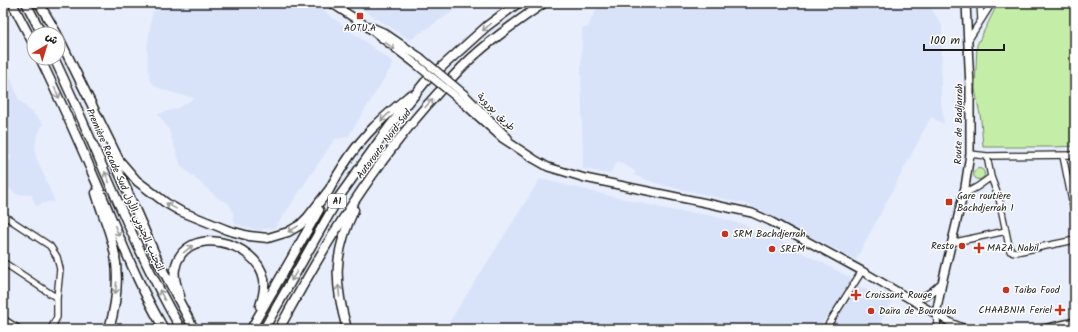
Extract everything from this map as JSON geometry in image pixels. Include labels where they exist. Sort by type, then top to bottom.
[{"type":"highway","points":[[12,3],[26,30]]},
{"type":"highway","points":[[26,3],[38,26]]},
{"type":"highway","points":[[39,3],[53,26]]},
{"type":"highway","name":"Autoroute Nord-Sud","points":[[264,329],[339,197],[373,148],[425,82],[487,26],[518,3]]},
{"type":"highway","name":"Autoroute Nord-Sud","points":[[279,329],[329,242],[370,177],[401,136],[457,72],[476,54],[544,3]]},
{"type":"highway","points":[[66,52],[145,233],[166,278],[194,329]]},
{"type":"highway","points":[[44,66],[85,156],[129,261],[164,329]]},
{"type":"highway","name":"Première Rocade Sud التجنب الجنوبي الأول","points":[[58,66],[133,234],[164,299],[181,329]]},
{"type":"highway","points":[[78,78],[119,160],[145,188],[180,211],[238,234],[258,238],[268,238],[288,232],[303,222],[329,190]]},
{"type":"highway","points":[[250,329],[329,190],[360,143],[368,133],[425,82]]},
{"type":"highway","points":[[85,156],[113,246],[118,273],[114,309],[109,329]]},
{"type":"highway","points":[[347,329],[340,303],[338,262],[344,234],[350,218],[370,177]]},
{"type":"highway","points":[[184,310],[175,280],[174,270],[182,254],[192,245],[204,241],[212,241],[234,247],[241,250],[258,265],[264,278],[263,296],[250,329]]},
{"type":"main road","points":[[331,3],[365,25]]},
{"type":"main road","name":"Route de Badjarrah","points":[[936,314],[951,243],[964,194],[970,154],[969,38],[966,3]]},
{"type":"main road","name":"طريق بوروبة","points":[[365,25],[371,26],[383,32],[421,58],[463,98],[507,136],[514,146],[534,160],[548,167],[579,177],[706,202],[752,213],[770,221],[862,271],[953,324],[965,329]]},
{"type":"main road","name":"طريق بوروبة","points":[[365,25],[463,98]]},
{"type":"main road","points":[[910,299],[925,297],[932,293],[942,283]]},
{"type":"main road","points":[[1044,329],[1075,322]]},
{"type":"street","points":[[980,3],[981,20]]},
{"type":"street","points":[[969,38],[992,3]]},
{"type":"street","points":[[970,154],[988,156],[1075,155]]},
{"type":"street","points":[[988,156],[991,177],[997,191],[1009,249],[1014,253],[1075,240]]},
{"type":"street","points":[[1063,156],[1075,216]]},
{"type":"street","points":[[964,194],[991,177]]},
{"type":"street","points":[[3,215],[50,246],[57,257],[60,270],[57,298],[57,317],[51,329]]},
{"type":"street","points":[[951,243],[1006,231]]},
{"type":"street","points":[[3,262],[57,298]]},
{"type":"street","points":[[828,326],[862,271]]},
{"type":"street","points":[[936,314],[938,329]]},
{"type":"street","points":[[4,323],[8,329]]},
{"type":"street","points":[[4,323],[19,329]]},
{"type":"shaded area","points":[[161,3],[313,3],[394,63],[348,137],[335,139],[275,228],[257,230],[235,224],[232,209],[228,203],[219,199],[181,166],[169,130],[158,114],[178,108],[194,98],[166,91],[155,86],[150,80],[147,49],[152,14]]},
{"type":"shaded area","points":[[353,3],[465,3],[410,40]]},
{"type":"shaded area","points":[[600,3],[928,3],[942,26],[941,100],[944,124],[931,117],[856,260],[750,205],[658,184],[634,175],[636,172],[618,161],[609,174],[583,169],[581,68],[582,28],[587,28]]},
{"type":"shaded area","points":[[3,57],[19,100],[43,123],[36,140],[35,154],[55,202],[48,202],[36,206],[31,194],[18,195],[3,184],[3,170],[12,157],[3,150]]},
{"type":"shaded area","points":[[540,179],[671,210],[709,215],[749,226],[755,233],[762,236],[765,234],[771,236],[853,279],[831,315],[814,329],[445,329]]},
{"type":"shaded area","name":"Daïra de Bourouba","points":[[855,284],[892,302],[876,329],[831,329],[830,328]]},
{"type":"green space","points":[[998,3],[1075,3],[1075,146],[983,147],[981,120],[975,89],[977,45]]},
{"type":"green space","points":[[977,169],[981,169],[983,170],[983,178],[977,179],[974,176],[974,172]]},
{"type":"place","name":"AOTU.A","points":[[360,16]]},
{"type":"place","name":"Gare routière Bachdjerrah 1","points":[[949,202]]},
{"type":"place","name":"SRM Bachdjerrah","points":[[725,234]]},
{"type":"place","name":"Resto","points":[[962,246]]},
{"type":"place","name":"MAZA Nabil","points":[[979,248]]},
{"type":"place","name":"SREM","points":[[772,249]]},
{"type":"place","name":"Taiba Food","points":[[1006,290]]},
{"type":"place","name":"Croissant Rouge","points":[[856,295]]},
{"type":"place","name":"CHAABNIA Feriel","points":[[1060,310]]},
{"type":"place","name":"Daïra de Bourouba","points":[[871,311]]}]
